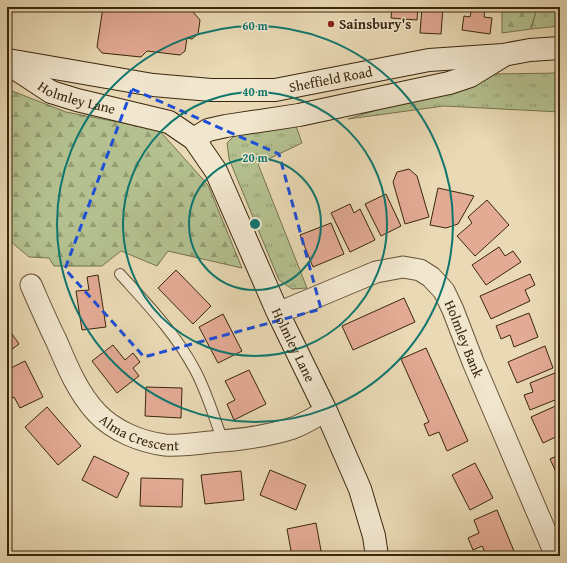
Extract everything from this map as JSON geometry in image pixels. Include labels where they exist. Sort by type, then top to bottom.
[{"type":"main road","name":"Sheffield Road","points":[[7,60],[153,85],[211,90],[275,90],[429,60],[503,55],[530,50],[560,48]]},
{"type":"main road","points":[[194,139],[208,130],[226,126],[299,115],[449,83],[470,76],[503,55]]},
{"type":"main road","name":"Holmley Lane","points":[[7,64],[51,92],[77,100],[169,122],[194,139],[216,171],[278,313],[326,411],[360,488],[374,536],[377,556]]},
{"type":"street","name":"Holmley Bank","points":[[278,313],[376,272],[402,267],[420,270],[431,277],[444,291],[453,310],[476,369],[556,556]]},
{"type":"street","name":"Alma Crescent","points":[[31,285],[66,363],[81,392],[96,412],[106,422],[122,432],[144,440],[165,445],[186,445],[273,434],[295,427],[326,411]]},
{"type":"lane","points":[[120,274],[168,328],[184,351],[196,371],[223,441]]},
{"type":"highlighted area","points":[[132,89],[279,154],[321,309],[144,357],[65,269]]},
{"type":"green space","points":[[502,7],[537,7],[531,29],[502,33]]},
{"type":"green space","points":[[537,7],[560,7],[560,26],[531,29]]},
{"type":"green space","points":[[560,73],[560,112],[444,106],[348,119],[494,74]]},
{"type":"green space","points":[[7,89],[66,112],[159,130],[208,185],[242,268],[168,251],[157,266],[121,251],[102,266],[54,266],[49,258],[29,257],[9,240],[7,241]]},
{"type":"green space","points":[[296,126],[302,143],[258,164],[307,288],[292,289],[279,280],[229,159],[227,143],[235,135]]},
{"type":"building","points":[[103,7],[194,7],[193,12],[200,20],[198,34],[192,39],[187,38],[185,51],[180,55],[147,51],[141,57],[102,53],[97,47]]},
{"type":"building","points":[[392,7],[418,7],[417,20],[391,18]]},
{"type":"building","points":[[422,7],[443,7],[441,34],[420,33]]},
{"type":"building","points":[[472,7],[485,8],[484,17],[492,18],[490,34],[462,30],[464,16],[470,17]]},
{"type":"building","points":[[409,169],[417,176],[429,217],[405,224],[393,182],[397,172]]},
{"type":"building","points":[[438,188],[474,196],[458,224],[446,228],[430,225]]},
{"type":"building","points":[[386,194],[401,226],[381,236],[365,204]]},
{"type":"building","points":[[487,200],[509,225],[475,256],[457,236],[472,223],[468,217]]},
{"type":"building","points":[[350,204],[354,213],[360,209],[375,240],[350,252],[331,213]]},
{"type":"building","points":[[331,223],[344,254],[313,267],[300,235]]},
{"type":"building","points":[[499,247],[505,256],[513,251],[521,262],[486,285],[472,265]]},
{"type":"building","points":[[176,270],[211,306],[193,324],[158,288]]},
{"type":"building","points":[[530,274],[535,285],[525,290],[530,301],[491,319],[480,296]]},
{"type":"building","points":[[98,275],[106,327],[82,330],[76,291],[89,290],[87,277]]},
{"type":"building","points":[[404,298],[415,322],[353,350],[342,326]]},
{"type":"building","points":[[529,313],[538,337],[514,347],[510,335],[501,339],[496,326]]},
{"type":"building","points":[[223,314],[242,351],[218,363],[199,327]]},
{"type":"building","points":[[7,327],[19,344],[7,353]]},
{"type":"building","points":[[113,345],[125,360],[133,353],[140,362],[133,368],[139,376],[117,393],[92,361]]},
{"type":"building","points":[[545,346],[553,368],[517,383],[508,362]]},
{"type":"building","points":[[426,348],[468,441],[447,451],[439,432],[429,436],[424,424],[429,422],[401,359]]},
{"type":"building","points":[[25,361],[43,397],[20,408],[14,397],[7,400],[7,370]]},
{"type":"building","points":[[249,370],[266,404],[234,420],[227,404],[235,400],[225,381]]},
{"type":"building","points":[[560,371],[560,398],[530,410],[524,395],[533,392],[530,383]]},
{"type":"building","points":[[146,387],[182,388],[181,418],[145,416]]},
{"type":"building","points":[[560,404],[560,435],[543,443],[531,417]]},
{"type":"building","points":[[47,407],[81,446],[58,465],[25,427]]},
{"type":"building","points":[[560,443],[560,470],[556,472],[550,459],[559,455],[555,446]]},
{"type":"building","points":[[94,456],[129,473],[117,498],[82,480]]},
{"type":"building","points":[[475,463],[493,498],[470,510],[452,475]]},
{"type":"building","points":[[270,470],[306,485],[296,510],[260,495]]},
{"type":"building","points":[[241,471],[244,500],[205,504],[201,475]]},
{"type":"building","points":[[141,478],[183,479],[182,507],[140,506]]},
{"type":"building","points":[[497,510],[516,556],[487,556],[482,546],[473,550],[468,538],[479,533],[474,520]]},
{"type":"building","points":[[316,523],[322,556],[292,556],[287,529]]},
{"type":"place","name":"Sainsbury's","points":[[331,24]]}]
